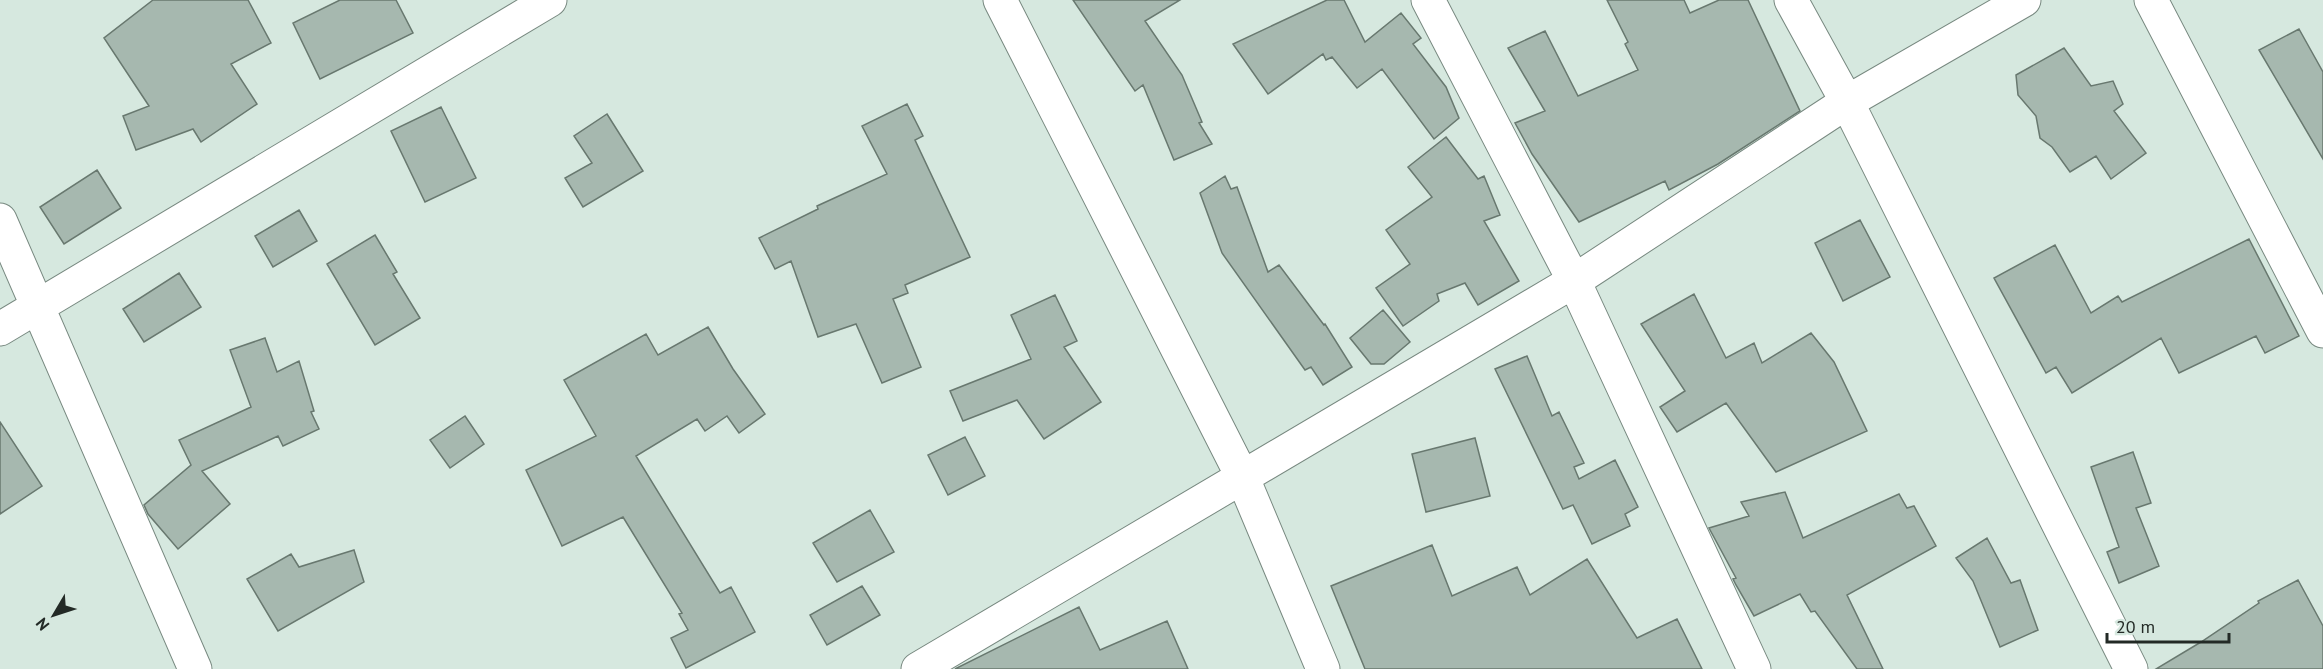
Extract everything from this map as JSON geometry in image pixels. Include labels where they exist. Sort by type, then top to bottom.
[{"type":"street","points":[[0,329],[550,0]]},
{"type":"street","points":[[1000,0],[1242,476],[1323,669]]},
{"type":"street","points":[[1428,0],[1574,281],[1754,669]]},
{"type":"street","points":[[1791,0],[1847,102],[2131,669]]},
{"type":"street","points":[[918,669],[1574,281],[1847,102],[2024,0]]},
{"type":"street","points":[[2151,0],[2323,332]]},
{"type":"street","points":[[0,220],[195,669]]},
{"type":"building","points":[[153,0],[248,0],[271,43],[231,64],[257,104],[201,142],[193,129],[136,150],[123,116],[149,106],[104,38]]},
{"type":"building","points":[[340,0],[396,0],[413,33],[320,79],[293,23]]},
{"type":"building","points":[[1073,0],[1180,0],[1145,21],[1182,75],[1202,122],[1199,123],[1212,144],[1174,160],[1143,85],[1135,91]]},
{"type":"building","points":[[1327,0],[1344,0],[1365,42],[1401,13],[1421,38],[1413,44],[1446,87],[1459,118],[1434,139],[1382,69],[1357,88],[1332,57],[1326,60],[1323,54],[1268,94],[1233,44]]},
{"type":"building","points":[[1607,0],[1684,0],[1690,13],[1719,0],[1748,0],[1800,111],[1718,164],[1669,190],[1665,181],[1579,222],[1532,154],[1515,123],[1545,111],[1508,48],[1545,31],[1578,96],[1638,70],[1625,44],[1628,42]]},
{"type":"building","points":[[2299,29],[2323,72],[2323,159],[2259,50]]},
{"type":"building","points":[[2064,48],[2091,86],[2113,81],[2123,104],[2114,111],[2146,153],[2111,179],[2096,156],[2070,172],[2052,147],[2040,138],[2036,116],[2018,95],[2016,75]]},
{"type":"building","points":[[907,104],[923,136],[915,140],[970,257],[905,285],[908,293],[893,299],[921,367],[882,383],[856,324],[818,337],[791,261],[775,269],[759,238],[818,209],[817,206],[887,174],[862,126]]},
{"type":"building","points":[[441,107],[476,178],[425,202],[391,131]]},
{"type":"building","points":[[607,114],[643,171],[583,207],[565,178],[592,163],[574,136]]},
{"type":"building","points":[[1446,137],[1478,179],[1484,176],[1500,215],[1484,221],[1519,281],[1478,305],[1465,283],[1437,294],[1439,301],[1403,326],[1376,288],[1410,264],[1386,230],[1432,197],[1408,167]]},
{"type":"building","points":[[97,170],[121,208],[64,244],[40,207]]},
{"type":"building","points":[[1225,176],[1231,189],[1237,187],[1268,272],[1279,265],[1325,324],[1352,367],[1323,385],[1311,367],[1305,370],[1222,253],[1200,193]]},
{"type":"building","points":[[299,210],[317,241],[273,267],[255,236]]},
{"type":"building","points":[[1860,220],[1890,277],[1843,301],[1815,243]]},
{"type":"building","points":[[375,235],[397,272],[393,274],[420,318],[375,345],[327,264]]},
{"type":"building","points":[[2249,239],[2299,336],[2265,353],[2256,336],[2179,373],[2161,338],[2072,393],[2056,367],[2046,373],[1994,278],[2055,245],[2091,313],[2118,296],[2122,302]]},
{"type":"building","points":[[179,273],[201,307],[144,342],[123,309]]},
{"type":"building","points":[[1694,294],[1726,358],[1754,343],[1762,363],[1811,333],[1834,362],[1867,431],[1776,472],[1726,403],[1677,432],[1660,407],[1685,391],[1641,324]]},
{"type":"building","points":[[1055,295],[1077,341],[1064,347],[1101,402],[1044,439],[1017,400],[963,421],[950,391],[1031,359],[1011,315]]},
{"type":"building","points":[[1383,310],[1410,342],[1384,364],[1371,364],[1350,338]]},
{"type":"building","points":[[708,327],[733,369],[765,414],[739,433],[727,416],[705,431],[697,419],[636,456],[720,593],[731,587],[755,632],[686,668],[671,638],[688,630],[679,614],[682,613],[623,517],[562,546],[526,470],[596,436],[564,380],[646,334],[658,355]]},
{"type":"building","points":[[265,338],[277,372],[299,361],[314,411],[311,412],[319,429],[283,446],[278,436],[202,471],[230,504],[178,549],[148,514],[144,505],[191,465],[179,440],[251,407],[230,350]]},
{"type":"building","points":[[1527,356],[1552,416],[1559,412],[1584,463],[1574,467],[1579,479],[1615,460],[1638,507],[1625,514],[1630,526],[1592,544],[1573,505],[1563,509],[1495,369]]},
{"type":"building","points":[[465,416],[484,444],[450,468],[430,440]]},
{"type":"building","points":[[0,422],[42,486],[0,514]]},
{"type":"building","points":[[965,437],[985,476],[948,495],[928,455]]},
{"type":"building","points":[[1475,438],[1490,496],[1426,512],[1412,454]]},
{"type":"building","points":[[2133,452],[2151,503],[2136,508],[2159,566],[2119,583],[2107,552],[2119,547],[2091,467]]},
{"type":"building","points":[[1785,492],[1803,538],[1899,494],[1907,508],[1914,506],[1936,546],[1847,595],[1883,669],[1857,669],[1815,611],[1811,612],[1800,594],[1754,616],[1736,585],[1733,579],[1736,578],[1709,528],[1749,516],[1741,502]]},
{"type":"building","points":[[870,510],[894,552],[837,582],[813,543]]},
{"type":"building","points":[[1987,538],[2011,583],[2020,580],[2038,630],[2000,647],[1973,581],[1956,558]]},
{"type":"building","points":[[1432,545],[1452,596],[1517,567],[1530,595],[1587,559],[1637,638],[1677,619],[1702,669],[1365,669],[1331,586]]},
{"type":"building","points":[[354,550],[364,582],[278,631],[247,579],[291,554],[299,567]]},
{"type":"building","points":[[2298,580],[2323,626],[2323,669],[2156,669],[2201,642],[2259,603],[2258,601]]},
{"type":"building","points":[[862,586],[880,615],[827,645],[810,615]]},
{"type":"building","points":[[1079,607],[1100,650],[1167,621],[1188,669],[955,669]]}]
